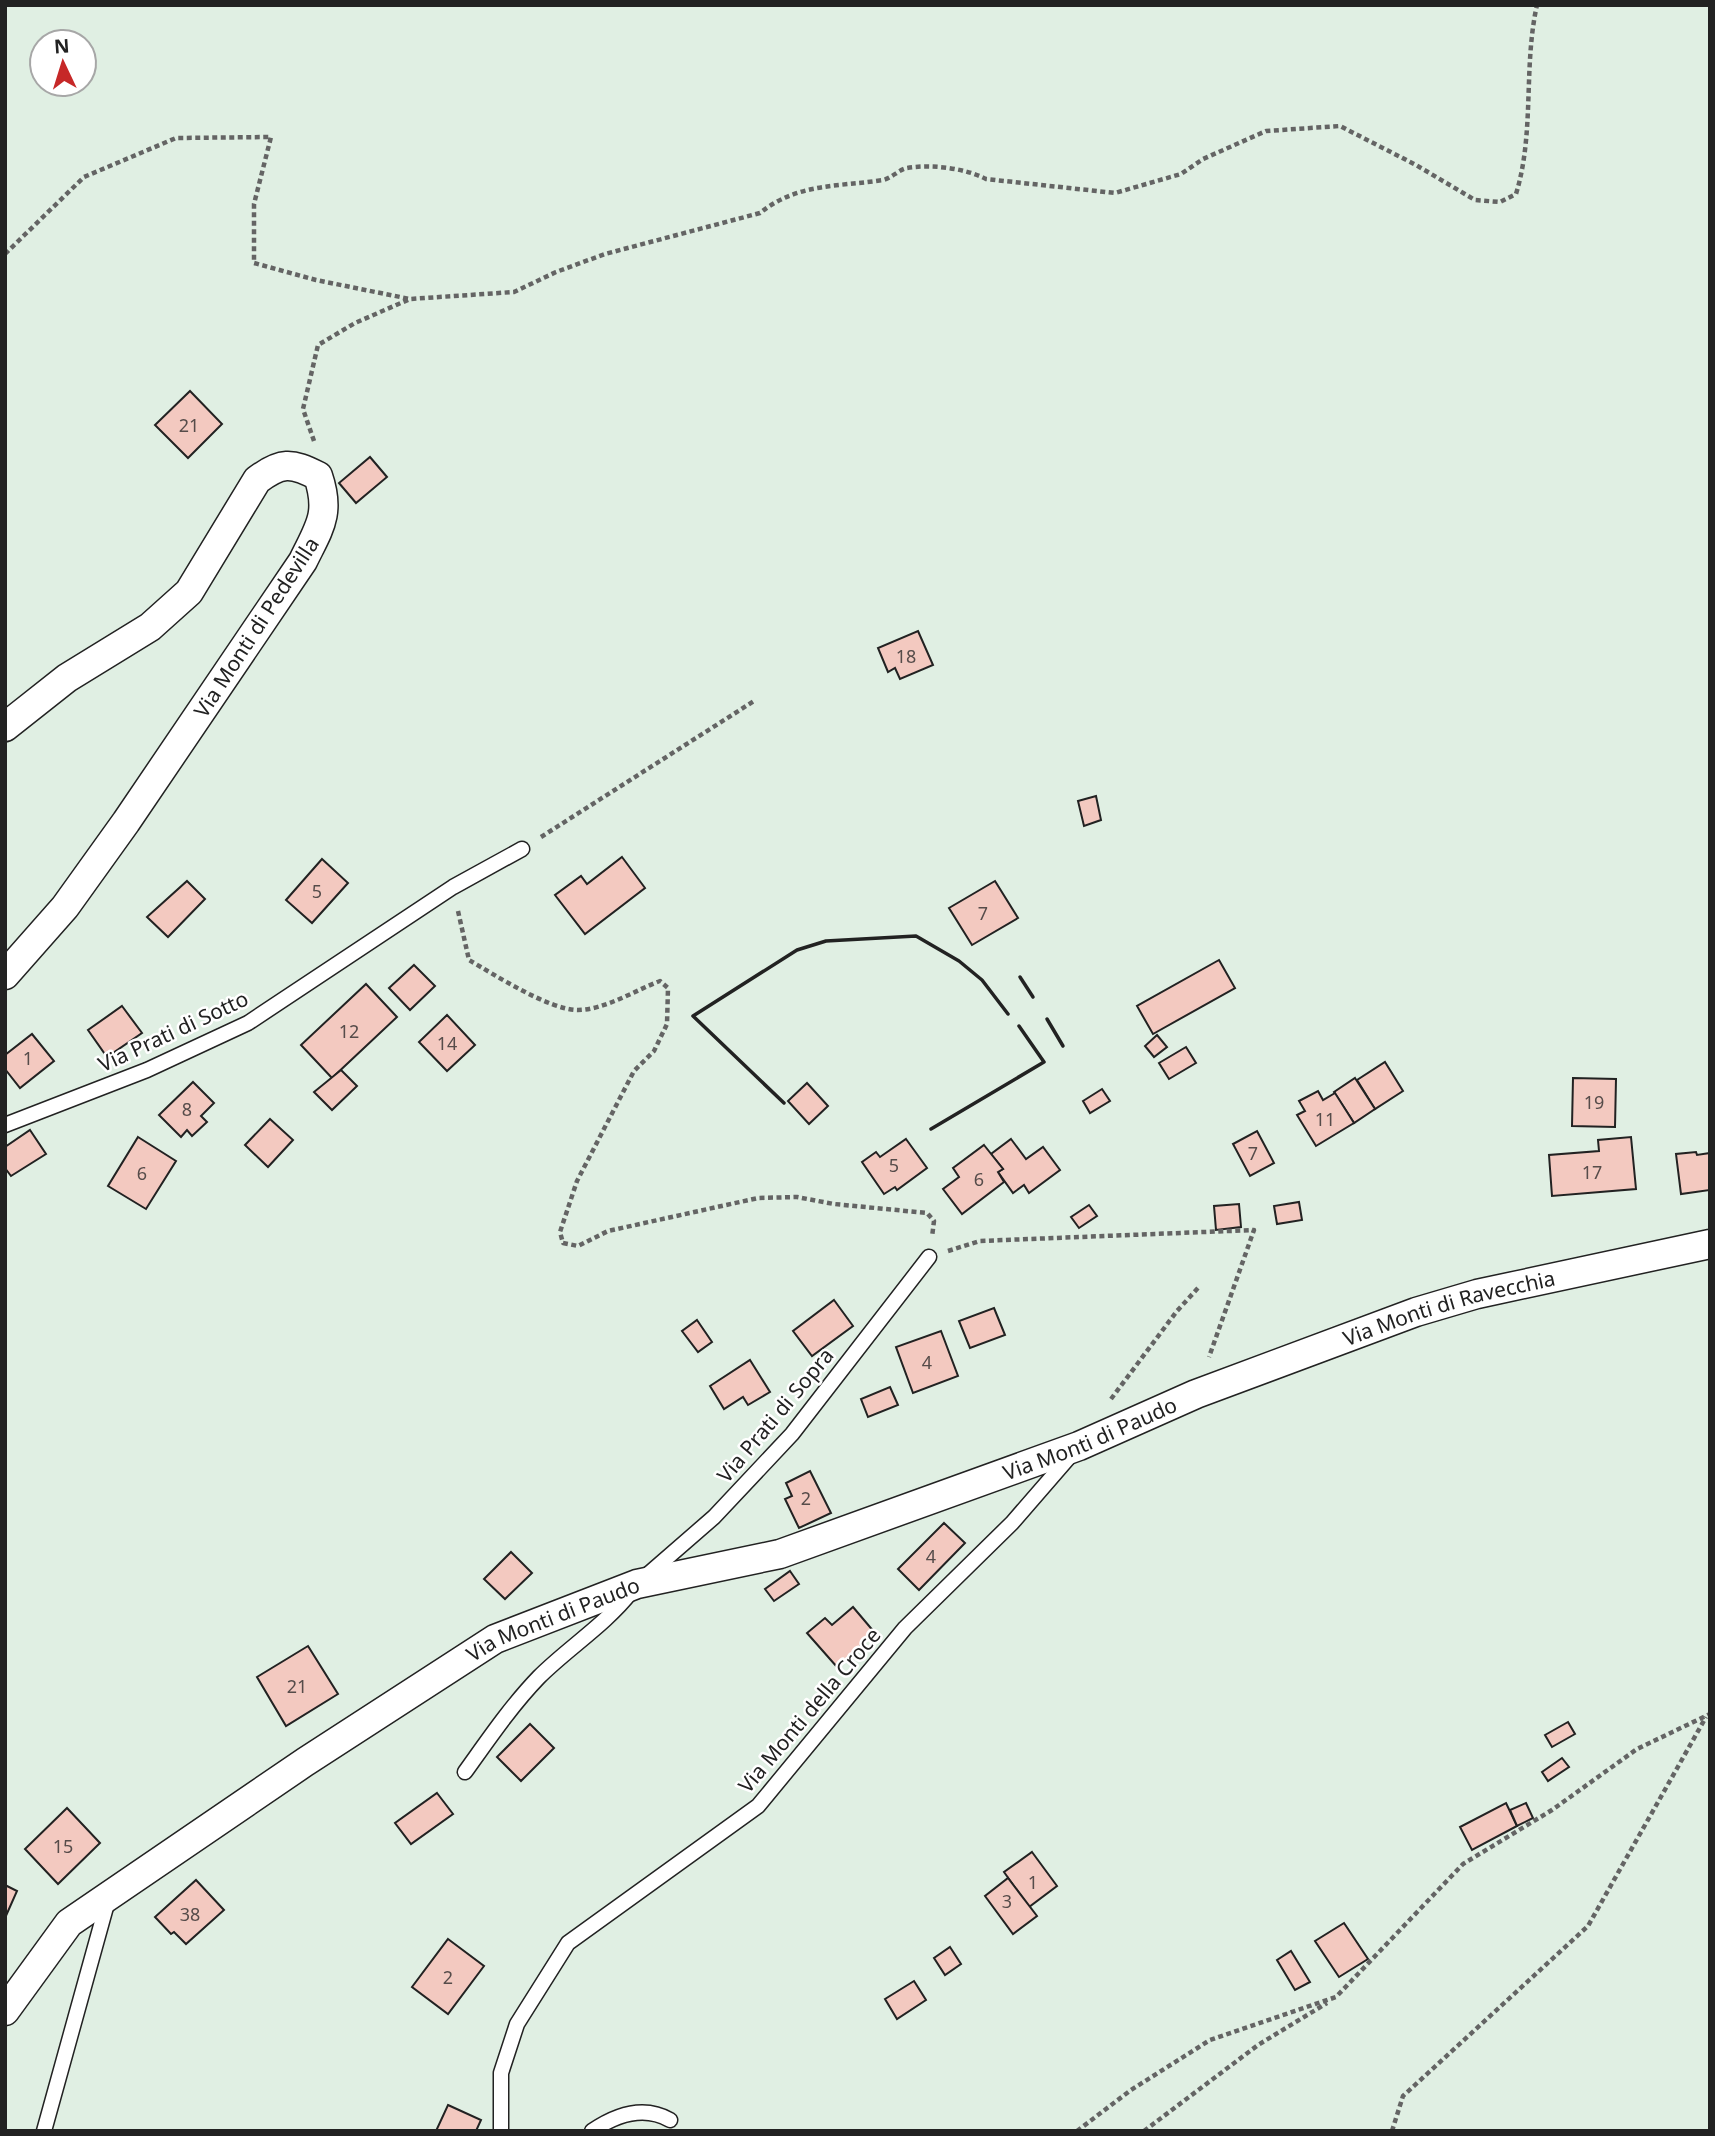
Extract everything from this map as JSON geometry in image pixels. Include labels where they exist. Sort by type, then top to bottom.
[{"type":"street","points":[[5,727],[67,678],[150,627],[189,592],[257,480],[273,468],[296,465]]},
{"type":"street","name":"Via Monti di Pedevilla","points":[[5,975],[65,907],[303,561],[324,519],[325,497],[317,476],[296,465]]},
{"type":"street","name":"Via Monti di Ravecchia","points":[[1196,1394],[1428,1308],[1477,1294],[1710,1244]]},
{"type":"street","name":"Via Monti di Paudo","points":[[5,2011],[69,1923],[110,1892],[495,1639],[637,1584],[780,1554],[969,1483],[1079,1446],[1196,1394]]},
{"type":"lane","name":"Via Prati di Sotto","points":[[5,1125],[147,1070],[248,1023],[453,887],[522,849]]},
{"type":"lane","name":"Via Prati di Sopra","points":[[465,1772],[506,1714],[538,1678],[618,1608],[637,1584],[715,1517],[792,1434],[929,1257]]},
{"type":"lane","name":"Via Monti della Croce","points":[[501,2131],[501,2073],[517,2024],[568,1944],[758,1806],[905,1628],[1012,1522],[1079,1446]]},
{"type":"lane","points":[[44,2131],[110,1892]]},
{"type":"lane","points":[[592,2131],[608,2120],[637,2112],[654,2111],[670,2120]]},
{"type":"path","points":[[5,254],[84,177],[176,138],[271,137],[254,204],[254,263],[316,280],[410,299],[514,292],[605,254],[760,213],[780,197],[815,188],[887,179],[905,168],[970,170],[986,179],[1115,193],[1181,174],[1203,159],[1266,131],[1301,126],[1340,125],[1475,200],[1500,202],[1516,194],[1522,174],[1528,127],[1533,25],[1537,5]]},
{"type":"path","points":[[296,465],[316,447],[303,409],[318,345],[355,323],[410,299]]},
{"type":"path","points":[[522,849],[754,701]]},
{"type":"path","points":[[453,887],[469,960],[539,999],[578,1010],[621,999],[660,981],[668,988],[667,1024],[654,1051],[634,1071],[577,1181],[560,1232],[563,1242],[578,1246],[608,1231],[758,1198],[797,1196],[834,1204],[927,1213],[934,1221],[929,1257],[980,1241],[1254,1230],[1196,1394]]},
{"type":"path","points":[[1109,1402],[1177,1311],[1198,1288]]},
{"type":"path","points":[[1144,2131],[1258,2045],[1336,1997],[1463,1864],[1552,1810],[1637,1749],[1709,1714]]},
{"type":"path","points":[[1392,2131],[1403,2096],[1588,1926],[1709,1714]]},
{"type":"path","points":[[1077,2131],[1131,2090],[1210,2040],[1336,1997]]},
{"type":"green space","points":[[5,5],[1710,5],[1710,2131],[5,2131]]},
{"type":"building","points":[[190,391],[222,424],[188,458],[155,425]]},
{"type":"building","points":[[370,457],[387,477],[356,503],[339,483]]},
{"type":"building","points":[[918,631],[933,665],[900,679],[895,668],[888,672],[878,648]]},
{"type":"building","points":[[1096,796],[1101,820],[1084,826],[1078,801]]},
{"type":"building","points":[[622,857],[645,888],[585,934],[555,895],[581,876],[587,884]]},
{"type":"building","points":[[322,859],[348,883],[312,923],[286,900]]},
{"type":"building","points":[[187,881],[205,899],[168,937],[147,917]]},
{"type":"building","points":[[995,881],[1018,918],[972,945],[949,908]]},
{"type":"building","points":[[1219,960],[1235,988],[1153,1034],[1137,1006]]},
{"type":"building","points":[[414,965],[435,986],[410,1010],[389,988]]},
{"type":"building","points":[[366,984],[397,1017],[332,1078],[301,1045]]},
{"type":"building","points":[[122,1006],[142,1033],[107,1057],[88,1030]]},
{"type":"building","points":[[447,1015],[475,1045],[447,1071],[419,1042]]},
{"type":"building","points":[[32,1034],[54,1061],[20,1088],[5,1069],[5,1055]]},
{"type":"building","points":[[1157,1035],[1167,1047],[1154,1057],[1145,1046]]},
{"type":"building","points":[[1186,1047],[1196,1063],[1169,1079],[1159,1063]]},
{"type":"building","points":[[1385,1062],[1403,1091],[1375,1109],[1357,1080]]},
{"type":"building","points":[[341,1070],[357,1086],[332,1110],[314,1092]]},
{"type":"building","points":[[1355,1078],[1375,1109],[1354,1123],[1334,1092]]},
{"type":"building","points":[[1573,1078],[1616,1079],[1615,1127],[1572,1126]]},
{"type":"building","points":[[193,1082],[214,1103],[201,1116],[207,1122],[192,1136],[187,1130],[181,1137],[159,1115]]},
{"type":"building","points":[[807,1083],[828,1106],[809,1124],[788,1101]]},
{"type":"building","points":[[1102,1089],[1110,1101],[1090,1113],[1083,1101]]},
{"type":"building","points":[[1318,1091],[1323,1100],[1335,1093],[1354,1123],[1316,1146],[1297,1115],[1305,1111],[1299,1101]]},
{"type":"building","points":[[270,1119],[293,1140],[268,1167],[245,1145]]},
{"type":"building","points":[[30,1130],[46,1154],[11,1176],[5,1168],[5,1147]]},
{"type":"building","points":[[1257,1131],[1274,1163],[1250,1176],[1233,1144]]},
{"type":"building","points":[[138,1137],[176,1161],[146,1209],[108,1186]]},
{"type":"building","points":[[1631,1137],[1636,1189],[1552,1196],[1549,1155],[1599,1151],[1598,1140]]},
{"type":"building","points":[[906,1139],[927,1168],[897,1190],[895,1187],[884,1194],[862,1162],[876,1152],[880,1157]]},
{"type":"building","points":[[1011,1139],[1026,1159],[1043,1147],[1060,1170],[1029,1193],[1024,1185],[1013,1193],[998,1172],[1003,1169],[991,1154]]},
{"type":"building","points":[[984,1145],[1003,1169],[998,1172],[1004,1182],[962,1214],[943,1189],[959,1177],[953,1168]]},
{"type":"building","points":[[1696,1152],[1697,1155],[1710,1153],[1710,1190],[1681,1194],[1676,1154]]},
{"type":"building","points":[[1299,1202],[1302,1220],[1277,1224],[1274,1206]]},
{"type":"building","points":[[1239,1204],[1241,1227],[1216,1230],[1214,1206]]},
{"type":"building","points":[[1089,1205],[1097,1216],[1079,1228],[1071,1217]]},
{"type":"building","points":[[834,1300],[853,1326],[812,1356],[793,1331]]},
{"type":"building","points":[[994,1308],[1005,1335],[970,1348],[959,1321]]},
{"type":"building","points":[[697,1320],[712,1342],[698,1352],[682,1331]]},
{"type":"building","points":[[941,1331],[958,1376],[913,1393],[896,1347]]},
{"type":"building","points":[[750,1360],[770,1392],[748,1405],[743,1397],[724,1409],[710,1386]]},
{"type":"building","points":[[890,1387],[898,1405],[868,1417],[861,1399]]},
{"type":"building","points":[[810,1471],[831,1513],[799,1528],[785,1499],[792,1496],[786,1483]]},
{"type":"building","points":[[944,1523],[965,1543],[919,1590],[898,1569]]},
{"type":"building","points":[[511,1552],[532,1573],[505,1599],[484,1579]]},
{"type":"building","points":[[790,1571],[799,1584],[774,1601],[765,1589]]},
{"type":"building","points":[[853,1607],[875,1633],[837,1667],[807,1633],[825,1618],[832,1625]]},
{"type":"building","points":[[308,1646],[338,1694],[286,1726],[257,1677]]},
{"type":"building","points":[[1568,1722],[1575,1734],[1552,1747],[1545,1735]]},
{"type":"building","points":[[530,1724],[554,1748],[521,1781],[497,1757]]},
{"type":"building","points":[[1562,1758],[1569,1767],[1548,1781],[1542,1772]]},
{"type":"building","points":[[437,1793],[453,1814],[411,1844],[395,1823]]},
{"type":"building","points":[[1506,1803],[1517,1826],[1472,1850],[1460,1827]]},
{"type":"building","points":[[1526,1803],[1533,1818],[1517,1826],[1510,1810]]},
{"type":"building","points":[[67,1808],[100,1843],[58,1884],[25,1849]]},
{"type":"building","points":[[1032,1852],[1057,1886],[1029,1907],[1004,1872]]},
{"type":"building","points":[[1008,1878],[1037,1916],[1013,1934],[985,1896]]},
{"type":"building","points":[[196,1880],[224,1910],[186,1944],[174,1932],[171,1934],[155,1917]]},
{"type":"building","points":[[5,1885],[17,1891],[5,1918]]},
{"type":"building","points":[[1344,1923],[1368,1959],[1339,1977],[1315,1941]]},
{"type":"building","points":[[448,1939],[484,1966],[448,2014],[412,1987]]},
{"type":"building","points":[[950,1947],[961,1964],[945,1975],[934,1958]]},
{"type":"building","points":[[1291,1951],[1310,1982],[1295,1990],[1277,1960]]},
{"type":"building","points":[[914,1981],[926,2000],[897,2019],[885,1999]]},
{"type":"building","points":[[448,2105],[481,2120],[476,2131],[436,2131]]},
{"type":"wall","points":[[784,1103],[693,1016],[797,950],[826,941],[916,936],[959,961],[982,980],[1008,1014]]},
{"type":"wall","points":[[1020,977],[1033,997]]},
{"type":"wall","points":[[1047,1019],[1063,1046]]},
{"type":"wall","points":[[931,1129],[1044,1062],[1019,1026]]}]
